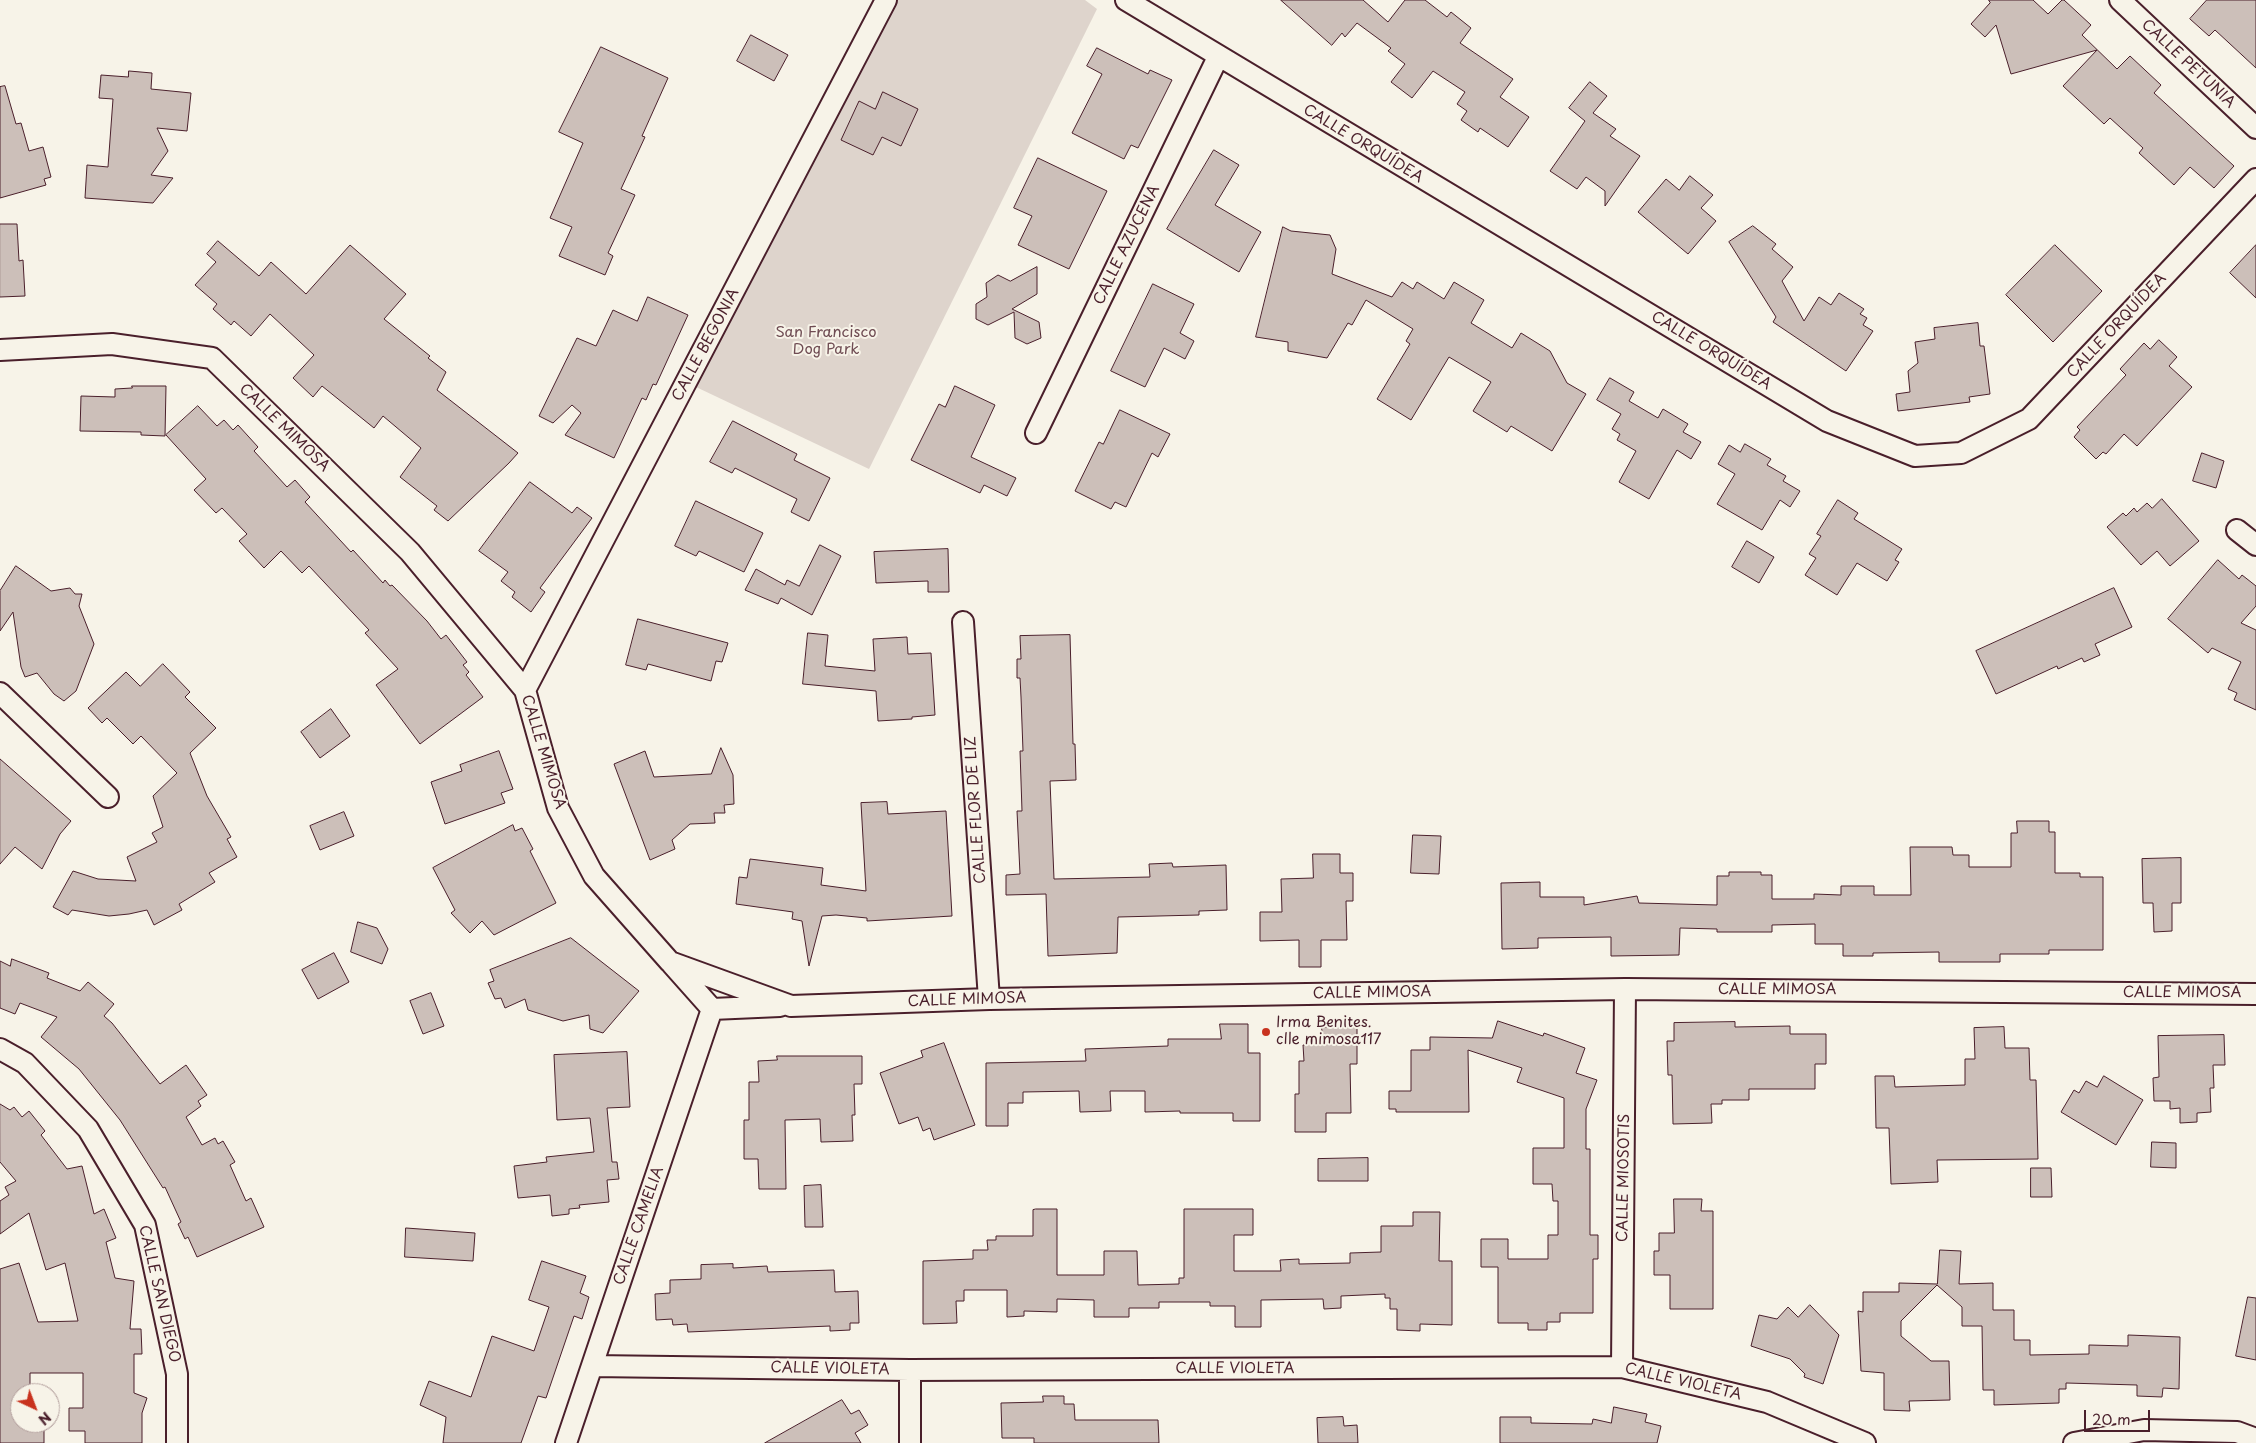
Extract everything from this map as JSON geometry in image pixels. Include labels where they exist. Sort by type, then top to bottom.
[{"type":"street","name":"CALLE BEGONIA","points":[[525,690],[886,0]]},
{"type":"street","name":"CALLE ORQUÍDEA","points":[[1126,0],[1827,421],[1915,456],[1960,453],[2029,419],[2256,179]]},
{"type":"street","name":"CALLE PETUNIA","points":[[2120,0],[2256,128]]},
{"type":"street","name":"CALLE AZUCENA","points":[[1036,433],[1218,57]]},
{"type":"street","name":"CALLE MIMOSA","points":[[0,350],[112,344],[212,358],[410,552],[525,690],[558,808],[594,876],[670,962],[791,1006],[989,999],[1626,989],[2256,994]]},
{"type":"street","points":[[2237,530],[2256,545]]},
{"type":"street","name":"CALLE FLOR DE LIZ","points":[[963,622],[989,999]]},
{"type":"street","points":[[0,693],[108,797]]},
{"type":"street","points":[[670,962],[712,1009],[791,1006]]},
{"type":"street","name":"CALLE MIOSOTIS","points":[[1622,1367],[1626,989]]},
{"type":"street","name":"CALLE CAMELIA","points":[[566,1443],[712,1009]]},
{"type":"street","name":"CALLE SAN DIEGO","points":[[0,1049],[24,1062],[88,1129],[145,1225],[177,1374],[177,1443]]},
{"type":"street","name":"CALLE VIOLETA","points":[[592,1366],[910,1370],[1622,1367],[1767,1402],[1865,1443]]},
{"type":"street","points":[[910,1370],[910,1443]]},
{"type":"street","points":[[2074,1443],[2144,1430],[2237,1432],[2256,1438]]},
{"type":"green space","name":"San Francisco Dog Park","points":[[895,0],[1085,0],[1097,9],[869,469],[696,387]]},
{"type":"building","points":[[1281,0],[1363,0],[1388,22],[1405,0],[1425,0],[1447,17],[1451,12],[1471,28],[1460,43],[1513,79],[1500,97],[1529,117],[1508,147],[1480,128],[1478,132],[1461,120],[1467,111],[1457,104],[1465,92],[1433,71],[1412,98],[1391,82],[1405,64],[1388,51],[1391,48],[1357,23],[1345,37],[1342,33],[1332,45]]},
{"type":"building","points":[[1989,0],[2033,0],[2048,14],[2064,0],[2091,25],[2082,35],[2117,69],[2130,56],[2161,85],[2154,93],[2234,166],[2214,188],[2190,167],[2174,185],[2139,153],[2143,148],[2110,118],[2104,124],[2063,86],[2097,50],[2011,74],[1996,25],[1985,37],[1971,24],[1990,3]]},
{"type":"building","points":[[2207,0],[2256,0],[2256,68],[2215,30],[2209,36],[2190,19]]},
{"type":"building","points":[[751,35],[788,55],[774,81],[737,61]]},
{"type":"building","points":[[601,47],[668,78],[642,136],[645,137],[621,189],[635,195],[608,253],[613,256],[605,275],[559,256],[572,227],[550,218],[583,143],[559,132]]},
{"type":"building","points":[[1097,48],[1148,74],[1150,70],[1172,80],[1138,148],[1131,145],[1124,159],[1072,133],[1102,74],[1087,66]]},
{"type":"building","points":[[129,71],[152,73],[151,89],[191,93],[187,131],[157,128],[168,151],[151,175],[173,178],[153,203],[85,198],[87,165],[108,167],[113,99],[99,98],[101,75],[128,77]]},
{"type":"building","points":[[1590,82],[1607,96],[1593,113],[1616,129],[1610,136],[1640,156],[1605,206],[1605,191],[1586,177],[1577,189],[1550,171],[1585,121],[1569,108]]},
{"type":"building","points":[[5,86],[16,124],[21,123],[29,151],[43,147],[51,177],[44,179],[46,185],[0,198],[0,87]]},
{"type":"building","points":[[883,92],[918,109],[901,146],[882,137],[873,155],[841,140],[859,101],[875,109]]},
{"type":"building","points":[[1214,150],[1239,165],[1215,205],[1261,232],[1239,272],[1167,229]]},
{"type":"building","points":[[1038,158],[1107,191],[1069,269],[1018,245],[1032,216],[1014,208]]},
{"type":"building","points":[[1690,176],[1713,195],[1701,208],[1716,221],[1688,254],[1638,212],[1666,179],[1679,190]]},
{"type":"building","points":[[0,224],[17,224],[19,261],[23,260],[25,296],[0,297]]},
{"type":"building","points":[[1753,226],[1776,244],[1772,249],[1793,267],[1782,281],[1804,321],[1819,297],[1831,305],[1839,293],[1864,309],[1860,314],[1867,318],[1863,325],[1873,331],[1846,371],[1773,322],[1776,317],[1729,242]]},
{"type":"building","points":[[1283,227],[1291,231],[1330,235],[1336,249],[1332,274],[1392,297],[1402,282],[1413,289],[1417,282],[1444,299],[1454,282],[1484,300],[1471,323],[1512,348],[1521,333],[1550,351],[1567,383],[1586,394],[1552,451],[1511,426],[1507,432],[1473,411],[1491,382],[1449,357],[1411,420],[1377,399],[1410,344],[1406,341],[1413,329],[1366,300],[1352,325],[1348,323],[1327,358],[1288,351],[1288,342],[1256,337]]},
{"type":"building","points":[[218,241],[259,276],[271,262],[306,294],[350,245],[406,294],[384,319],[430,356],[428,358],[446,372],[437,390],[518,453],[448,521],[434,510],[437,506],[400,477],[421,448],[383,416],[374,428],[322,386],[313,397],[293,378],[314,355],[270,314],[251,336],[234,321],[231,325],[213,309],[217,304],[195,285],[216,262],[207,254]]},
{"type":"building","points":[[2055,245],[2102,291],[2053,342],[2006,295]]},
{"type":"building","points":[[2256,245],[2256,298],[2230,273]]},
{"type":"building","points":[[1037,267],[1037,294],[1012,309],[1039,322],[1041,338],[1027,344],[1015,338],[1014,312],[988,325],[976,319],[976,304],[987,297],[986,283],[998,275],[1010,281]]},
{"type":"building","points":[[1153,284],[1194,304],[1180,333],[1194,341],[1185,359],[1164,348],[1145,387],[1111,371]]},
{"type":"building","points":[[648,297],[688,315],[656,385],[653,384],[646,400],[642,398],[614,458],[565,435],[581,413],[572,405],[553,423],[539,416],[577,338],[596,346],[613,310],[637,321]]},
{"type":"building","points":[[1978,323],[1980,346],[1984,346],[1990,394],[1969,397],[1970,402],[1898,411],[1896,394],[1910,392],[1908,371],[1918,363],[1915,342],[1935,339],[1934,328]]},
{"type":"building","points":[[2159,340],[2177,357],[2169,366],[2192,387],[2137,446],[2124,434],[2106,454],[2103,452],[2096,459],[2074,437],[2080,430],[2077,427],[2126,375],[2120,369],[2144,343],[2150,349]]},
{"type":"building","points":[[1610,378],[1634,392],[1629,401],[1658,418],[1663,409],[1688,424],[1683,432],[1701,442],[1691,459],[1677,450],[1649,499],[1619,482],[1636,451],[1617,440],[1620,434],[1612,429],[1621,414],[1597,400]]},
{"type":"building","points":[[132,386],[166,386],[165,436],[141,435],[141,432],[80,431],[81,396],[115,397],[115,389],[132,388]]},
{"type":"building","points":[[955,386],[995,405],[971,457],[1016,478],[1007,496],[984,485],[980,493],[911,460],[939,404],[945,407]]},
{"type":"building","points":[[198,406],[217,426],[224,420],[233,430],[238,425],[258,447],[254,451],[287,487],[295,480],[310,497],[305,502],[351,552],[353,550],[383,583],[385,580],[390,586],[392,585],[427,621],[441,639],[446,635],[467,662],[463,665],[469,672],[466,675],[483,697],[420,744],[376,685],[398,669],[365,633],[369,630],[309,566],[302,573],[281,551],[264,568],[239,541],[247,534],[222,508],[216,513],[194,490],[206,479],[166,435]]},
{"type":"building","points":[[1120,410],[1170,434],[1158,457],[1152,453],[1126,507],[1115,502],[1111,509],[1075,491],[1099,442],[1103,444]]},
{"type":"building","points":[[733,421],[797,454],[794,460],[830,478],[809,521],[791,512],[797,499],[735,468],[732,473],[710,462]]},
{"type":"building","points":[[1745,444],[1771,459],[1767,465],[1786,476],[1783,481],[1800,491],[1790,507],[1780,500],[1762,530],[1717,504],[1735,474],[1718,464],[1729,445],[1740,452]]},
{"type":"building","points":[[2202,453],[2224,461],[2216,488],[2193,481]]},
{"type":"building","points":[[530,482],[572,513],[577,507],[592,518],[540,588],[545,592],[531,612],[512,597],[515,592],[501,581],[508,572],[479,551]]},
{"type":"building","points":[[2162,499],[2199,541],[2170,566],[2157,551],[2141,565],[2107,527],[2123,513],[2126,516],[2134,508],[2137,512],[2147,503],[2152,508]]},
{"type":"building","points":[[1838,500],[1858,513],[1854,519],[1902,549],[1895,560],[1899,562],[1887,581],[1857,563],[1837,595],[1805,575],[1816,558],[1809,554],[1821,536],[1817,534]]},
{"type":"building","points":[[696,501],[763,533],[744,572],[699,551],[696,556],[675,546]]},
{"type":"building","points":[[1747,541],[1774,557],[1759,583],[1732,567]]},
{"type":"building","points":[[820,545],[841,556],[812,615],[781,598],[778,604],[745,590],[756,569],[785,585],[787,580],[799,586]]},
{"type":"building","points":[[948,549],[949,592],[928,592],[928,581],[876,583],[874,552]]},
{"type":"building","points":[[2218,560],[2239,579],[2242,575],[2256,586],[2256,606],[2241,623],[2256,630],[2256,710],[2234,700],[2237,693],[2228,689],[2241,662],[2212,648],[2208,653],[2168,619]]},
{"type":"building","points":[[16,566],[51,591],[70,588],[75,594],[82,594],[79,606],[94,644],[76,691],[64,701],[54,694],[37,673],[25,677],[21,667],[13,612],[0,631],[0,591]]},
{"type":"building","points":[[2114,588],[2132,627],[2095,644],[2100,655],[2084,662],[2082,658],[2058,669],[2057,666],[1996,694],[1976,651]]},
{"type":"building","points":[[638,619],[728,643],[722,662],[716,661],[711,681],[648,664],[646,670],[626,665]]},
{"type":"building","points":[[808,633],[828,635],[825,666],[875,671],[873,639],[907,637],[908,654],[931,653],[935,715],[912,717],[912,719],[878,721],[876,691],[803,684]]},
{"type":"building","points":[[1070,635],[1073,744],[1075,744],[1076,780],[1050,781],[1054,879],[1150,877],[1149,864],[1172,863],[1173,867],[1226,865],[1227,910],[1199,911],[1199,915],[1118,917],[1117,953],[1048,956],[1046,894],[1006,895],[1006,875],[1020,874],[1017,811],[1022,811],[1020,751],[1023,751],[1020,678],[1017,678],[1017,659],[1021,659],[1020,636]]},
{"type":"building","points":[[163,664],[190,692],[185,697],[216,728],[190,753],[207,796],[231,837],[227,839],[237,857],[209,873],[215,882],[179,904],[182,910],[154,925],[147,910],[109,916],[72,910],[68,915],[53,907],[73,871],[98,879],[136,881],[127,857],[157,842],[152,833],[163,827],[153,796],[177,773],[141,736],[133,744],[107,718],[102,723],[88,708],[126,672],[140,686]]},
{"type":"building","points":[[331,709],[350,736],[320,758],[301,732]]},
{"type":"building","points":[[721,748],[733,775],[734,804],[724,805],[725,813],[714,813],[715,823],[690,824],[672,840],[675,849],[650,860],[614,764],[645,751],[654,777],[711,774]]},
{"type":"building","points":[[499,751],[513,789],[501,793],[505,803],[445,824],[431,782],[462,771],[460,765]]},
{"type":"building","points":[[0,759],[71,821],[60,834],[42,869],[15,847],[0,864]]},
{"type":"building","points":[[887,802],[888,814],[946,811],[952,916],[867,921],[867,918],[836,915],[822,916],[809,966],[802,921],[792,919],[793,912],[736,904],[739,877],[747,878],[750,859],[823,868],[821,885],[866,891],[861,803]]},
{"type":"building","points":[[344,812],[354,836],[320,850],[310,826]]},
{"type":"building","points":[[2017,821],[2049,821],[2049,832],[2055,832],[2055,873],[2080,873],[2080,877],[2103,877],[2103,950],[2049,950],[2049,954],[2000,954],[2000,962],[1939,962],[1939,952],[1873,953],[1873,956],[1843,956],[1843,944],[1815,944],[1815,924],[1772,925],[1772,932],[1717,932],[1717,929],[1680,928],[1679,955],[1611,956],[1611,937],[1538,938],[1538,948],[1502,949],[1501,883],[1540,882],[1540,897],[1584,897],[1584,905],[1637,896],[1639,903],[1717,905],[1717,876],[1729,876],[1729,872],[1761,872],[1761,875],[1772,875],[1772,899],[1814,899],[1814,894],[1841,895],[1841,886],[1874,886],[1874,895],[1911,895],[1910,847],[1952,847],[1953,855],[1969,855],[1969,867],[2011,867],[2011,833],[2017,833]]},
{"type":"building","points":[[513,825],[515,831],[522,828],[533,849],[530,851],[556,903],[494,935],[482,921],[470,933],[451,913],[455,910],[433,868]]},
{"type":"building","points":[[1413,835],[1441,836],[1439,874],[1411,873]]},
{"type":"building","points":[[1313,854],[1340,854],[1340,873],[1353,873],[1353,901],[1346,901],[1347,940],[1321,940],[1321,967],[1299,967],[1299,940],[1260,941],[1260,912],[1282,912],[1281,879],[1313,878]]},
{"type":"building","points":[[2181,858],[2181,903],[2172,903],[2172,931],[2154,932],[2153,903],[2143,903],[2142,859]]},
{"type":"building","points":[[358,922],[377,928],[388,949],[382,964],[351,952]]},
{"type":"building","points":[[571,938],[639,991],[603,1033],[590,1029],[589,1015],[563,1021],[528,1010],[525,999],[505,1008],[501,998],[495,999],[488,983],[494,981],[490,970]]},
{"type":"building","points":[[334,953],[349,982],[318,999],[302,970]]},
{"type":"building","points":[[12,959],[49,973],[47,978],[80,991],[88,982],[114,1004],[104,1016],[112,1023],[160,1084],[186,1065],[207,1095],[198,1101],[201,1106],[186,1117],[202,1145],[215,1138],[218,1144],[223,1141],[235,1162],[230,1165],[246,1201],[251,1198],[264,1227],[197,1257],[188,1237],[185,1239],[178,1224],[181,1222],[165,1187],[163,1188],[120,1120],[79,1069],[41,1037],[57,1017],[20,1003],[15,1014],[0,1008],[0,961],[10,966]]},
{"type":"building","points":[[431,993],[444,1026],[423,1034],[410,1001]]},
{"type":"building","points":[[1498,1021],[1543,1036],[1544,1033],[1585,1048],[1576,1073],[1597,1080],[1586,1109],[1586,1149],[1590,1149],[1590,1235],[1598,1235],[1598,1259],[1593,1259],[1593,1313],[1560,1313],[1560,1322],[1547,1322],[1547,1330],[1528,1330],[1528,1323],[1498,1323],[1498,1267],[1481,1267],[1481,1239],[1508,1239],[1508,1259],[1548,1259],[1548,1235],[1558,1235],[1558,1201],[1553,1201],[1552,1184],[1533,1184],[1533,1148],[1564,1148],[1564,1098],[1517,1082],[1522,1068],[1468,1050],[1469,1112],[1396,1112],[1396,1109],[1389,1109],[1389,1091],[1411,1091],[1411,1050],[1430,1050],[1430,1037],[1492,1038]]},
{"type":"building","points":[[1735,1022],[1735,1027],[1790,1026],[1790,1034],[1826,1034],[1826,1064],[1815,1064],[1815,1089],[1749,1089],[1749,1100],[1722,1100],[1722,1104],[1711,1104],[1712,1123],[1673,1124],[1672,1075],[1668,1075],[1667,1041],[1674,1041],[1674,1023]]},
{"type":"building","points":[[1220,1024],[1248,1024],[1248,1053],[1260,1053],[1260,1121],[1233,1121],[1233,1113],[1145,1112],[1145,1091],[1110,1091],[1111,1111],[1080,1112],[1079,1091],[1023,1092],[1023,1103],[1008,1103],[1008,1126],[986,1126],[986,1063],[1086,1061],[1085,1049],[1168,1046],[1168,1039],[1221,1039]]},
{"type":"building","points":[[1322,1027],[1357,1027],[1357,1064],[1350,1064],[1351,1113],[1326,1113],[1326,1132],[1295,1132],[1295,1094],[1299,1094],[1299,1061],[1304,1061],[1303,1045],[1307,1045],[1307,1040],[1322,1039]]},
{"type":"building","points":[[2004,1027],[2005,1048],[2029,1048],[2030,1080],[2036,1080],[2038,1159],[1937,1160],[1938,1182],[1891,1184],[1889,1128],[1876,1128],[1875,1076],[1894,1076],[1895,1087],[1965,1085],[1965,1059],[1975,1059],[1974,1028]]},
{"type":"building","points":[[2224,1035],[2225,1065],[2213,1065],[2214,1088],[2210,1088],[2211,1112],[2197,1113],[2197,1122],[2180,1123],[2180,1108],[2170,1109],[2170,1101],[2154,1101],[2153,1078],[2159,1077],[2158,1036]]},
{"type":"building","points":[[944,1043],[975,1125],[934,1140],[930,1128],[923,1131],[918,1117],[899,1124],[880,1073],[923,1057],[921,1051]]},
{"type":"building","points":[[627,1052],[630,1107],[607,1108],[612,1162],[617,1162],[619,1179],[607,1180],[609,1202],[579,1205],[580,1208],[569,1209],[569,1214],[552,1216],[550,1195],[518,1198],[514,1166],[547,1162],[546,1157],[594,1152],[590,1118],[557,1120],[554,1055]]},
{"type":"building","points":[[777,1056],[862,1056],[862,1084],[854,1084],[855,1115],[852,1115],[853,1141],[821,1142],[820,1119],[785,1120],[786,1189],[759,1189],[758,1159],[744,1159],[744,1120],[749,1120],[749,1082],[759,1082],[758,1061],[777,1060]]},
{"type":"building","points":[[2104,1076],[2143,1100],[2116,1145],[2061,1112],[2074,1090],[2079,1093],[2086,1081],[2097,1087]]},
{"type":"building","points":[[0,1104],[10,1110],[14,1107],[22,1117],[29,1111],[45,1131],[41,1135],[67,1169],[82,1166],[94,1214],[104,1209],[116,1238],[106,1242],[115,1278],[134,1281],[130,1329],[141,1329],[142,1354],[134,1354],[134,1393],[147,1398],[142,1413],[142,1443],[85,1443],[85,1431],[69,1431],[69,1408],[83,1408],[83,1373],[30,1373],[30,1383],[10,1383],[10,1433],[44,1433],[44,1443],[0,1443],[0,1269],[19,1263],[38,1322],[78,1321],[65,1263],[46,1270],[29,1213],[0,1234],[0,1201],[9,1195],[5,1187],[16,1181],[0,1162]]},
{"type":"building","points":[[2152,1142],[2176,1143],[2176,1168],[2151,1167]]},
{"type":"building","points":[[1368,1158],[1368,1181],[1318,1181],[1318,1159]]},
{"type":"building","points":[[2031,1168],[2051,1168],[2052,1197],[2031,1197]]},
{"type":"building","points":[[821,1185],[823,1227],[805,1227],[804,1186]]},
{"type":"building","points":[[1674,1199],[1702,1199],[1701,1211],[1713,1211],[1713,1309],[1670,1309],[1670,1275],[1654,1275],[1654,1251],[1659,1251],[1659,1233],[1674,1233]]},
{"type":"building","points":[[1057,1209],[1057,1275],[1104,1275],[1104,1251],[1137,1251],[1138,1285],[1179,1284],[1179,1278],[1184,1278],[1184,1209],[1253,1209],[1253,1235],[1234,1235],[1234,1271],[1281,1271],[1280,1260],[1299,1259],[1299,1264],[1350,1263],[1350,1253],[1381,1252],[1381,1226],[1413,1226],[1413,1212],[1440,1212],[1439,1261],[1452,1261],[1452,1325],[1420,1324],[1420,1331],[1397,1330],[1397,1309],[1390,1309],[1390,1298],[1385,1298],[1385,1294],[1341,1296],[1341,1308],[1324,1309],[1323,1299],[1261,1300],[1261,1327],[1235,1327],[1235,1306],[1210,1306],[1210,1302],[1159,1302],[1159,1308],[1129,1308],[1129,1317],[1094,1317],[1094,1300],[1057,1299],[1057,1312],[1024,1311],[1024,1316],[1007,1317],[1007,1290],[964,1290],[964,1301],[956,1301],[957,1323],[923,1324],[923,1261],[973,1259],[973,1250],[988,1250],[987,1240],[996,1240],[996,1236],[1033,1236],[1033,1210]]},
{"type":"building","points":[[406,1228],[475,1233],[473,1261],[405,1257]]},
{"type":"building","points":[[1940,1250],[1961,1251],[1959,1284],[1993,1283],[1993,1310],[2014,1310],[2014,1340],[2030,1340],[2030,1355],[2089,1354],[2089,1345],[2128,1346],[2128,1335],[2180,1337],[2179,1389],[2163,1388],[2162,1397],[2137,1396],[2137,1385],[2066,1383],[2066,1389],[2059,1389],[2059,1403],[1994,1405],[1994,1390],[1983,1390],[1982,1326],[1962,1326],[1962,1307],[1937,1285],[1901,1321],[1901,1336],[1931,1361],[1949,1361],[1950,1400],[1909,1401],[1910,1411],[1884,1410],[1884,1373],[1861,1371],[1858,1311],[1863,1312],[1863,1292],[1899,1292],[1899,1283],[1937,1284]]},
{"type":"building","points":[[542,1261],[586,1276],[580,1293],[589,1297],[582,1319],[574,1316],[546,1398],[538,1396],[521,1443],[443,1443],[446,1417],[420,1405],[429,1381],[471,1397],[492,1336],[534,1351],[549,1307],[529,1300]]},
{"type":"building","points":[[733,1264],[733,1268],[767,1266],[768,1272],[834,1270],[835,1292],[858,1291],[859,1323],[850,1323],[850,1330],[830,1331],[830,1326],[688,1332],[687,1324],[673,1325],[672,1319],[656,1320],[655,1294],[670,1293],[670,1280],[701,1279],[701,1265]]},
{"type":"building","points":[[2248,1297],[2256,1298],[2256,1360],[2236,1356]]},
{"type":"building","points":[[1810,1305],[1839,1335],[1823,1384],[1804,1377],[1805,1374],[1790,1359],[1751,1346],[1759,1315],[1777,1319],[1788,1307],[1798,1317]]},
{"type":"building","points":[[1043,1396],[1064,1396],[1064,1404],[1074,1404],[1075,1420],[1158,1420],[1159,1443],[1034,1443],[1034,1438],[1002,1438],[1001,1403],[1043,1402]]},
{"type":"building","points":[[842,1400],[851,1414],[859,1410],[868,1425],[855,1433],[861,1443],[765,1443]]},
{"type":"building","points":[[1614,1407],[1647,1414],[1645,1422],[1661,1426],[1657,1443],[1500,1443],[1500,1417],[1531,1417],[1531,1423],[1592,1424],[1593,1419],[1611,1423]]},
{"type":"building","points":[[1343,1417],[1344,1426],[1357,1425],[1358,1443],[1318,1443],[1317,1418]]},
{"type":"place","name":"Irma Benites. clle mimosa117","points":[[1266,1032]]}]
